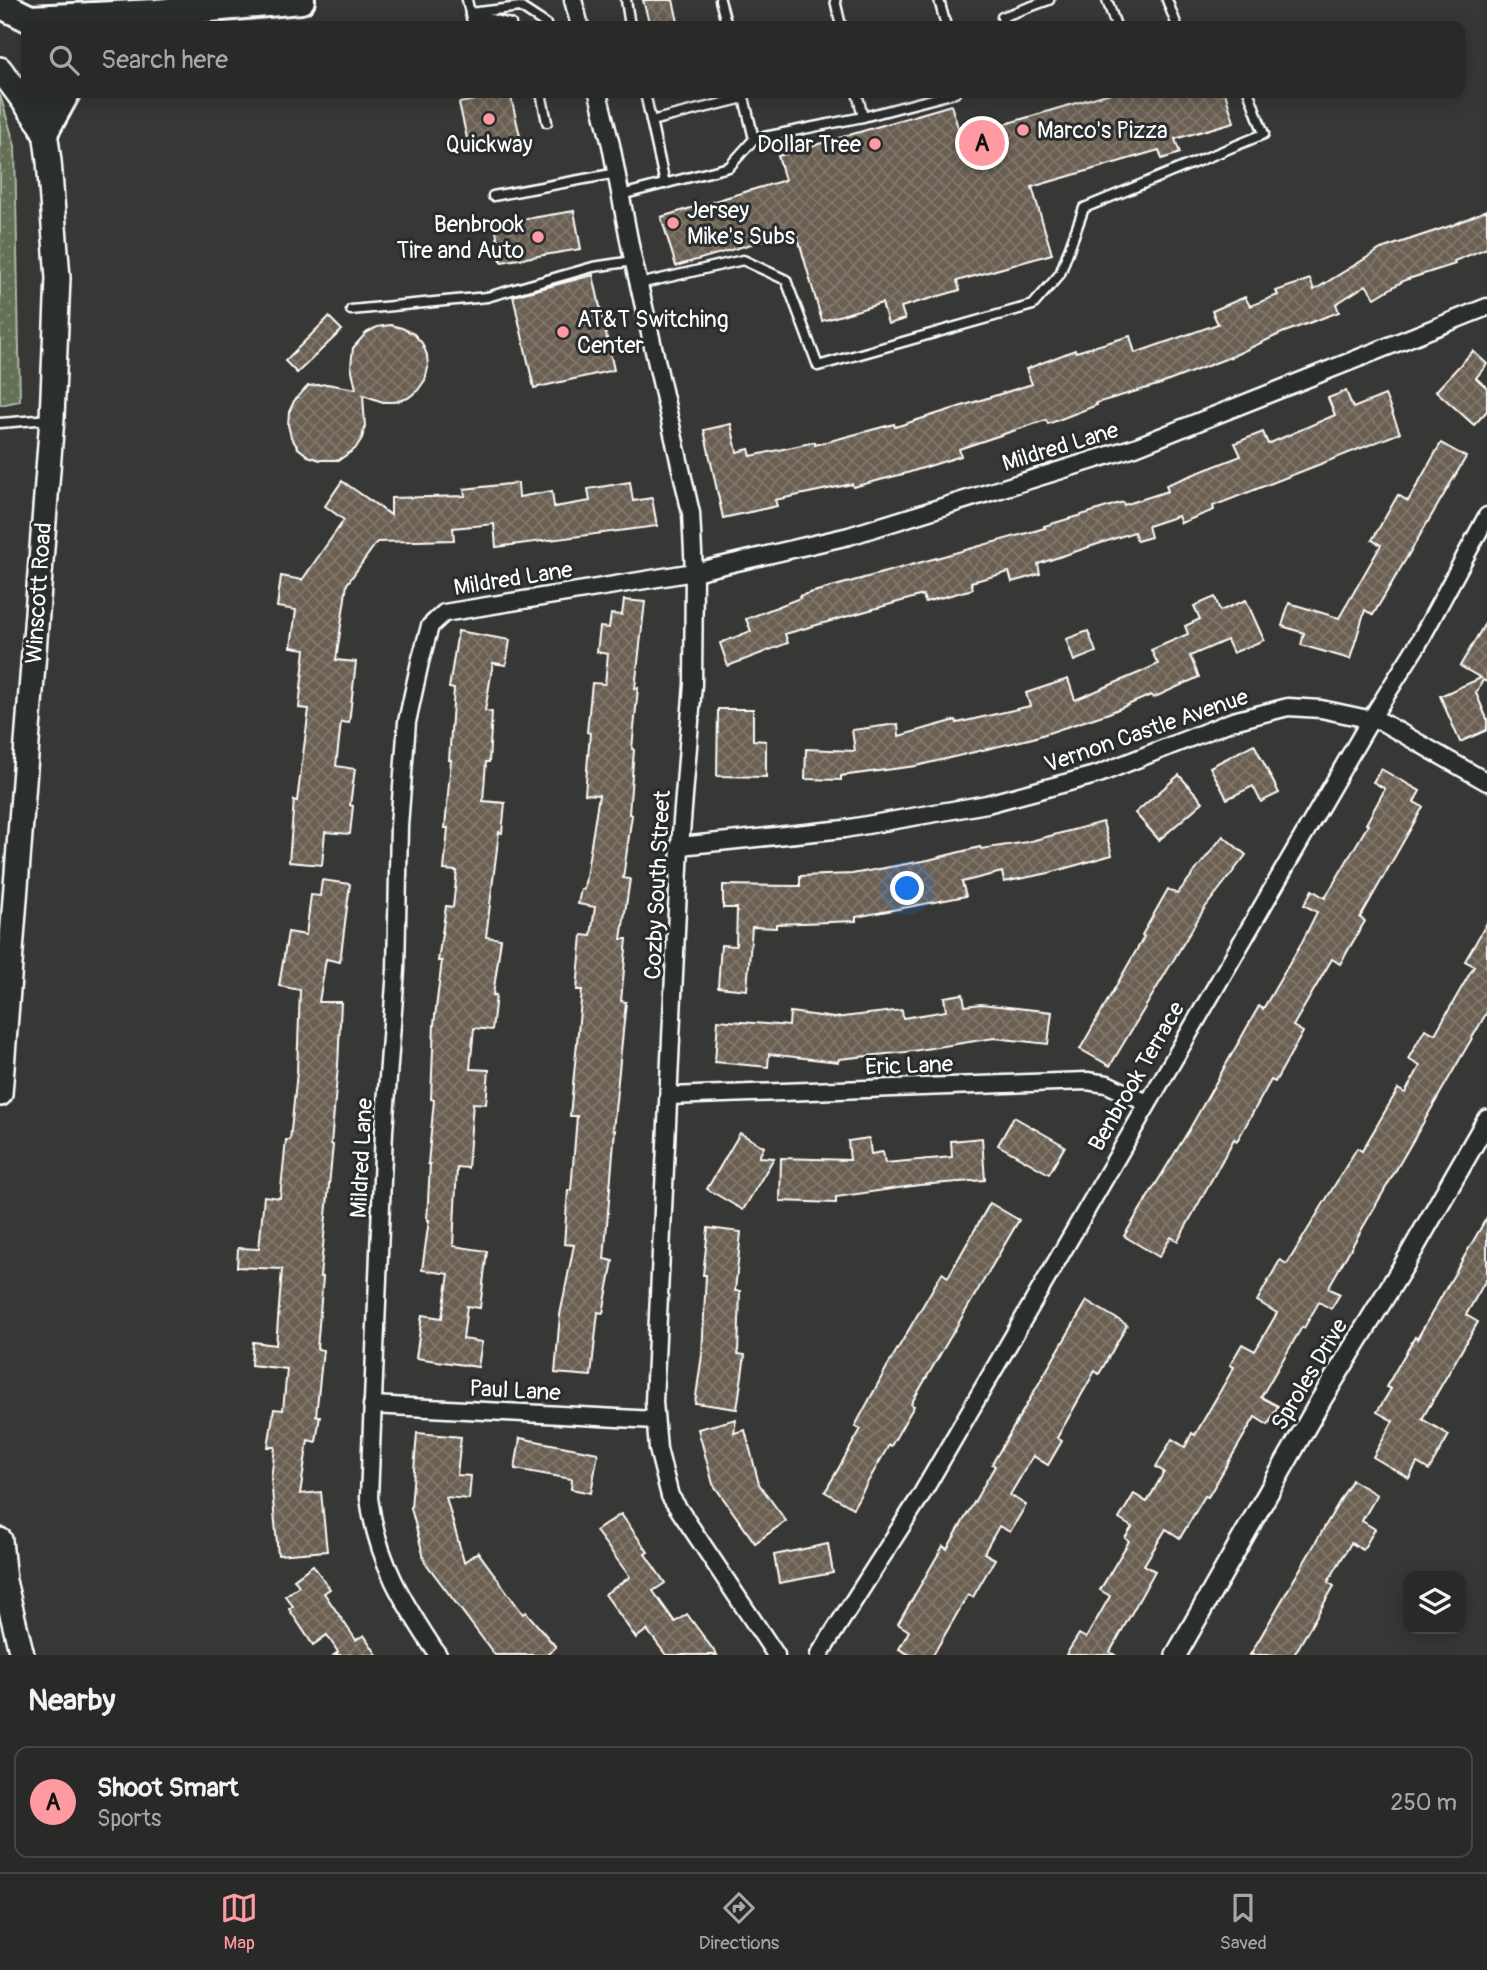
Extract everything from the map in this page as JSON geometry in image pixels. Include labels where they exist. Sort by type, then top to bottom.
[{"type":"highway","points":[[0,4],[30,15],[145,20],[301,0]]},
{"type":"highway","points":[[45,131],[63,98]]},
{"type":"main road","points":[[0,69],[21,98]]},
{"type":"main road","points":[[21,98],[45,131]]},
{"type":"main road","name":"Winscott Road","points":[[0,1094],[52,418],[58,278],[41,98]]},
{"type":"main road","points":[[0,1539],[4,1581],[22,1655]]},
{"type":"street","points":[[573,0],[579,21]]},
{"type":"street","name":"Cozby South Street","points":[[599,98],[617,173],[633,261],[691,513],[694,572],[693,684],[680,846],[654,1402],[658,1449],[670,1496],[776,1655]]},
{"type":"street","name":"Mildred Lane","points":[[438,1655],[402,1601],[383,1559],[373,1527],[369,1499],[384,1131],[396,970],[399,826],[407,722],[419,662],[430,626],[444,613],[694,572],[849,537],[1135,447],[1487,307]]},
{"type":"street","name":"Benbrook Terrace","points":[[819,1655],[920,1497],[1371,719],[1418,644],[1487,516]]},
{"type":"street","name":"Vernon Castle Avenue","points":[[680,846],[844,829],[987,804],[1099,774],[1233,721],[1288,707],[1321,709],[1382,722],[1487,782]]},
{"type":"street","name":"Eric Lane","points":[[669,1096],[1087,1082],[1107,1084],[1147,1103]]},
{"type":"street","name":"Sproles Drive","points":[[1176,1655],[1321,1400],[1404,1265],[1487,1120]]},
{"type":"street","name":"Paul Lane","points":[[372,1405],[655,1420]]},
{"type":"lane","points":[[467,0],[472,21]]},
{"type":"lane","points":[[626,0],[629,21]]},
{"type":"lane","points":[[720,0],[726,21]]},
{"type":"lane","points":[[835,0],[840,21]]},
{"type":"lane","points":[[939,0],[945,21]]},
{"type":"lane","points":[[1003,21],[1002,17],[1049,0]]},
{"type":"lane","points":[[1107,0],[1114,21]]},
{"type":"lane","points":[[1167,0],[1175,21]]},
{"type":"lane","points":[[470,13],[520,7],[539,21]]},
{"type":"lane","points":[[470,13],[501,21]]},
{"type":"lane","points":[[470,13],[483,21]]},
{"type":"lane","points":[[542,98],[547,122]]},
{"type":"lane","points":[[646,98],[665,184]]},
{"type":"lane","points":[[651,121],[737,98]]},
{"type":"lane","points":[[744,98],[754,139]]},
{"type":"lane","points":[[858,98],[863,117]]},
{"type":"lane","points":[[621,195],[729,167],[754,139],[863,117],[936,98]]},
{"type":"lane","points":[[639,284],[743,260],[786,280],[818,366],[1033,305],[1060,274],[1084,208],[1264,134],[1252,98]]},
{"type":"lane","points":[[492,196],[617,173]]},
{"type":"lane","points":[[351,310],[487,297],[593,267],[633,261]]},
{"type":"lane","points":[[0,423],[52,418]]},
{"type":"green space","points":[[0,95],[15,146],[20,401],[0,405]]},
{"type":"building","points":[[643,0],[673,0],[678,21],[649,21]]},
{"type":"building","name":"Quickway","points":[[484,98],[511,98],[520,136],[469,147],[459,103]]},
{"type":"building","points":[[1093,98],[1227,98],[1234,122],[1175,139],[1180,153],[1162,159],[1159,150],[1032,187],[1052,254],[957,281],[960,290],[901,307],[905,319],[888,324],[882,303],[822,321],[796,231],[676,266],[661,217],[785,180],[778,156],[951,105],[961,137]]},
{"type":"building","points":[[1487,210],[1487,248],[1454,261],[1455,264],[1405,280],[1375,298],[1366,285],[1336,304],[1339,312],[1282,333],[1233,356],[1161,384],[1096,403],[1097,405],[1048,424],[1046,420],[959,449],[961,456],[853,487],[852,484],[775,500],[777,506],[723,518],[704,430],[731,424],[737,452],[749,449],[751,456],[815,442],[815,445],[894,424],[895,427],[1032,384],[1026,369],[1075,350],[1076,352],[1130,336],[1135,353],[1218,324],[1212,311],[1245,297],[1250,306],[1278,295],[1276,291],[1310,279],[1314,290],[1381,249],[1453,225]]},
{"type":"building","name":"Benbrook Tire and Auto","points":[[574,211],[581,249],[501,262],[495,224]]},
{"type":"building","name":"AT&T Switching Center","points":[[593,275],[614,370],[534,388],[513,296]]},
{"type":"building","points":[[329,317],[342,330],[297,373],[285,361]]},
{"type":"building","points":[[390,325],[414,334],[422,343],[427,355],[425,380],[408,398],[395,402],[383,402],[363,395],[365,426],[355,449],[339,460],[320,460],[308,456],[298,448],[291,437],[289,412],[294,401],[308,386],[327,384],[356,389],[351,366],[353,348],[366,333],[377,327]]},
{"type":"building","points":[[1473,351],[1487,364],[1476,378],[1487,388],[1487,411],[1474,425],[1436,391]]},
{"type":"building","points":[[1346,391],[1353,408],[1385,395],[1400,433],[1213,506],[1214,510],[1181,523],[1178,516],[1148,526],[1151,537],[1137,541],[1134,532],[1038,564],[1040,574],[1012,582],[1009,572],[971,582],[973,589],[925,602],[923,595],[785,634],[788,643],[728,666],[720,643],[751,631],[746,619],[800,598],[799,596],[1168,491],[1166,485],[1241,456],[1235,443],[1263,432],[1268,444],[1335,415],[1328,398]]},
{"type":"building","points":[[1441,443],[1466,457],[1373,615],[1365,610],[1350,659],[1301,645],[1304,633],[1282,626],[1289,603],[1339,618],[1381,545],[1372,540],[1398,495],[1408,501]]},
{"type":"building","points":[[342,481],[391,515],[391,498],[465,496],[464,489],[518,483],[519,497],[552,491],[554,507],[590,501],[588,489],[630,482],[633,501],[652,498],[657,526],[496,547],[494,524],[453,528],[454,540],[377,542],[347,584],[336,660],[356,662],[349,723],[341,722],[336,766],[355,769],[350,805],[353,806],[350,834],[325,832],[322,865],[289,862],[294,800],[297,801],[309,709],[299,708],[305,649],[291,647],[296,610],[277,607],[281,576],[302,580],[344,520],[325,506]]},
{"type":"building","points":[[1215,597],[1220,611],[1246,600],[1264,640],[1233,653],[1227,640],[1190,656],[1199,677],[1153,698],[1151,695],[1109,713],[1033,738],[916,766],[841,776],[841,780],[805,779],[806,749],[855,751],[852,730],[898,724],[899,736],[956,720],[957,723],[1030,706],[1026,693],[1068,679],[1075,700],[1141,672],[1158,664],[1151,650],[1188,634],[1185,626],[1200,619],[1194,606]]},
{"type":"building","points":[[624,600],[645,602],[635,688],[638,688],[629,814],[632,815],[623,878],[630,879],[621,939],[627,939],[621,1001],[626,1002],[604,1259],[613,1261],[603,1313],[598,1312],[591,1376],[555,1373],[560,1315],[574,1245],[564,1244],[577,1116],[570,1116],[582,990],[577,990],[582,935],[591,936],[595,907],[578,904],[581,889],[584,889],[599,795],[585,794],[590,733],[587,732],[592,683],[605,684],[608,654],[597,652],[600,627],[609,628],[611,614],[622,615]]},
{"type":"building","points":[[1487,620],[1487,682],[1483,680],[1476,693],[1487,719],[1487,730],[1460,742],[1440,696],[1481,678],[1460,666]]},
{"type":"building","points":[[458,631],[510,640],[506,665],[493,663],[485,711],[492,712],[483,801],[505,803],[486,937],[501,939],[493,995],[496,995],[492,1030],[474,1028],[470,1069],[489,1070],[486,1104],[473,1103],[468,1168],[457,1167],[453,1246],[487,1251],[480,1308],[467,1306],[463,1339],[482,1342],[478,1367],[416,1358],[422,1315],[442,1318],[449,1274],[422,1270],[429,1220],[428,1164],[434,1100],[431,1099],[434,1024],[442,961],[438,961],[446,906],[453,907],[457,871],[444,870],[454,689],[449,688]]},
{"type":"building","points":[[1088,631],[1096,652],[1074,661],[1066,639]]},
{"type":"building","points":[[718,709],[753,709],[753,740],[766,741],[766,777],[717,776]]},
{"type":"building","points":[[1254,744],[1279,793],[1261,802],[1253,786],[1227,799],[1210,767]]},
{"type":"building","points":[[1381,769],[1420,791],[1414,802],[1423,807],[1360,918],[1365,921],[1340,964],[1332,959],[1293,1026],[1303,1032],[1275,1082],[1271,1080],[1237,1141],[1234,1139],[1178,1241],[1171,1237],[1159,1257],[1124,1236],[1189,1130],[1259,1006],[1263,1009],[1302,942],[1317,912],[1304,905],[1312,890],[1325,898],[1368,825],[1366,824],[1385,789],[1373,782]]},
{"type":"building","points":[[1179,775],[1203,802],[1159,840],[1135,813]]},
{"type":"building","points":[[1103,822],[1112,855],[1049,873],[1004,882],[1002,872],[962,882],[966,896],[856,917],[856,921],[776,924],[776,928],[752,927],[747,990],[718,987],[721,945],[736,946],[737,908],[723,908],[723,885],[800,886],[800,876],[852,874],[980,847],[1027,842]]},
{"type":"building","points":[[1223,836],[1246,855],[1204,909],[1110,1066],[1080,1049],[1144,937],[1142,935],[1168,889],[1177,894]]},
{"type":"building","points":[[322,880],[350,884],[340,962],[326,959],[319,1002],[341,1002],[333,1145],[320,1277],[323,1277],[317,1349],[323,1350],[316,1416],[320,1416],[316,1442],[308,1440],[300,1494],[321,1492],[327,1551],[278,1555],[271,1479],[275,1447],[268,1447],[274,1409],[283,1410],[287,1369],[251,1365],[253,1342],[276,1345],[282,1269],[237,1267],[238,1248],[259,1249],[264,1196],[280,1198],[286,1140],[290,1140],[297,1072],[300,990],[279,986],[288,932],[306,935],[311,895],[320,896]]},
{"type":"building","points":[[1487,923],[1487,1012],[1328,1288],[1340,1294],[1331,1309],[1319,1302],[1261,1397],[1278,1406],[1268,1425],[1255,1417],[1208,1497],[1205,1496],[1180,1538],[1166,1529],[1144,1565],[1155,1571],[1110,1652],[1115,1655],[1066,1655],[1079,1634],[1086,1638],[1110,1596],[1100,1590],[1129,1541],[1125,1538],[1132,1527],[1119,1519],[1134,1494],[1147,1502],[1164,1472],[1156,1467],[1172,1439],[1185,1447],[1192,1433],[1195,1435],[1234,1367],[1230,1365],[1242,1344],[1255,1351],[1277,1313],[1257,1301],[1280,1260],[1287,1264],[1357,1148],[1362,1151],[1398,1089],[1405,1093],[1420,1066],[1408,1059],[1425,1029],[1435,1034],[1474,966],[1465,961]]},
{"type":"building","points":[[963,994],[965,1006],[981,1004],[1052,1012],[1048,1044],[994,1038],[839,1059],[838,1062],[769,1054],[768,1067],[715,1062],[718,1020],[789,1026],[790,1012],[834,1018],[902,1010],[903,1018],[946,1011],[944,997]]},
{"type":"building","points":[[1014,1117],[1065,1146],[1049,1174],[998,1145]]},
{"type":"building","points":[[740,1133],[764,1147],[759,1157],[774,1158],[743,1210],[707,1189]]},
{"type":"building","points":[[869,1138],[871,1154],[883,1152],[885,1163],[952,1157],[951,1141],[982,1138],[985,1180],[919,1185],[836,1197],[836,1203],[780,1201],[781,1158],[850,1160],[848,1141]]},
{"type":"building","points":[[990,1203],[1019,1220],[853,1508],[825,1492],[861,1429],[855,1426],[887,1367],[942,1273],[948,1277]]},
{"type":"building","points":[[1487,1217],[1487,1278],[1466,1315],[1478,1322],[1422,1419],[1449,1435],[1429,1470],[1417,1463],[1409,1478],[1373,1457],[1393,1421],[1377,1412],[1391,1389],[1386,1387],[1415,1337],[1417,1339]]},
{"type":"building","points":[[708,1228],[741,1232],[735,1291],[740,1291],[738,1354],[745,1355],[737,1409],[695,1403],[702,1355],[706,1275],[703,1275]]},
{"type":"building","points":[[1087,1301],[1127,1325],[1099,1374],[1095,1371],[1057,1438],[1062,1441],[1048,1465],[1033,1456],[1010,1495],[1026,1505],[1010,1532],[999,1526],[984,1553],[995,1559],[973,1597],[968,1595],[933,1655],[910,1655],[899,1649],[909,1631],[898,1624],[943,1546],[947,1549],[995,1466],[992,1464]]},
{"type":"building","points":[[736,1419],[734,1433],[745,1430],[759,1484],[786,1521],[755,1543],[713,1484],[698,1429]]},
{"type":"building","points":[[417,1433],[461,1437],[457,1475],[471,1476],[469,1499],[446,1497],[464,1562],[478,1552],[523,1614],[526,1612],[556,1647],[547,1655],[495,1655],[425,1562],[411,1508]]},
{"type":"building","points":[[520,1438],[598,1453],[591,1493],[571,1489],[572,1479],[515,1469]]},
{"type":"building","points":[[1352,1480],[1377,1495],[1362,1521],[1375,1529],[1363,1550],[1351,1543],[1328,1582],[1334,1586],[1294,1655],[1250,1655]]},
{"type":"building","points":[[621,1514],[648,1552],[645,1554],[665,1583],[653,1591],[675,1622],[687,1614],[717,1655],[666,1655],[647,1630],[636,1638],[605,1594],[630,1577],[596,1531]]},
{"type":"building","points":[[828,1544],[833,1573],[779,1583],[774,1555]]},
{"type":"building","points":[[313,1565],[330,1589],[324,1593],[356,1640],[364,1635],[377,1655],[334,1655],[338,1652],[327,1635],[313,1645],[289,1609],[293,1606],[285,1596],[299,1586],[294,1579]]},
{"type":"place","name":"Quickway","points":[[489,119]]},
{"type":"place","name":"Marco's Pizza","points":[[1023,130]]},
{"type":"place","name":"Shoot Smart","points":[[982,143]]},
{"type":"place","name":"Dollar Tree","points":[[875,144]]},
{"type":"place","name":"Jersey Mike's Subs","points":[[673,223]]},
{"type":"place","name":"Benbrook Tire and Auto","points":[[538,237]]},
{"type":"place","name":"AT&T Switching Center","points":[[563,332]]}]
